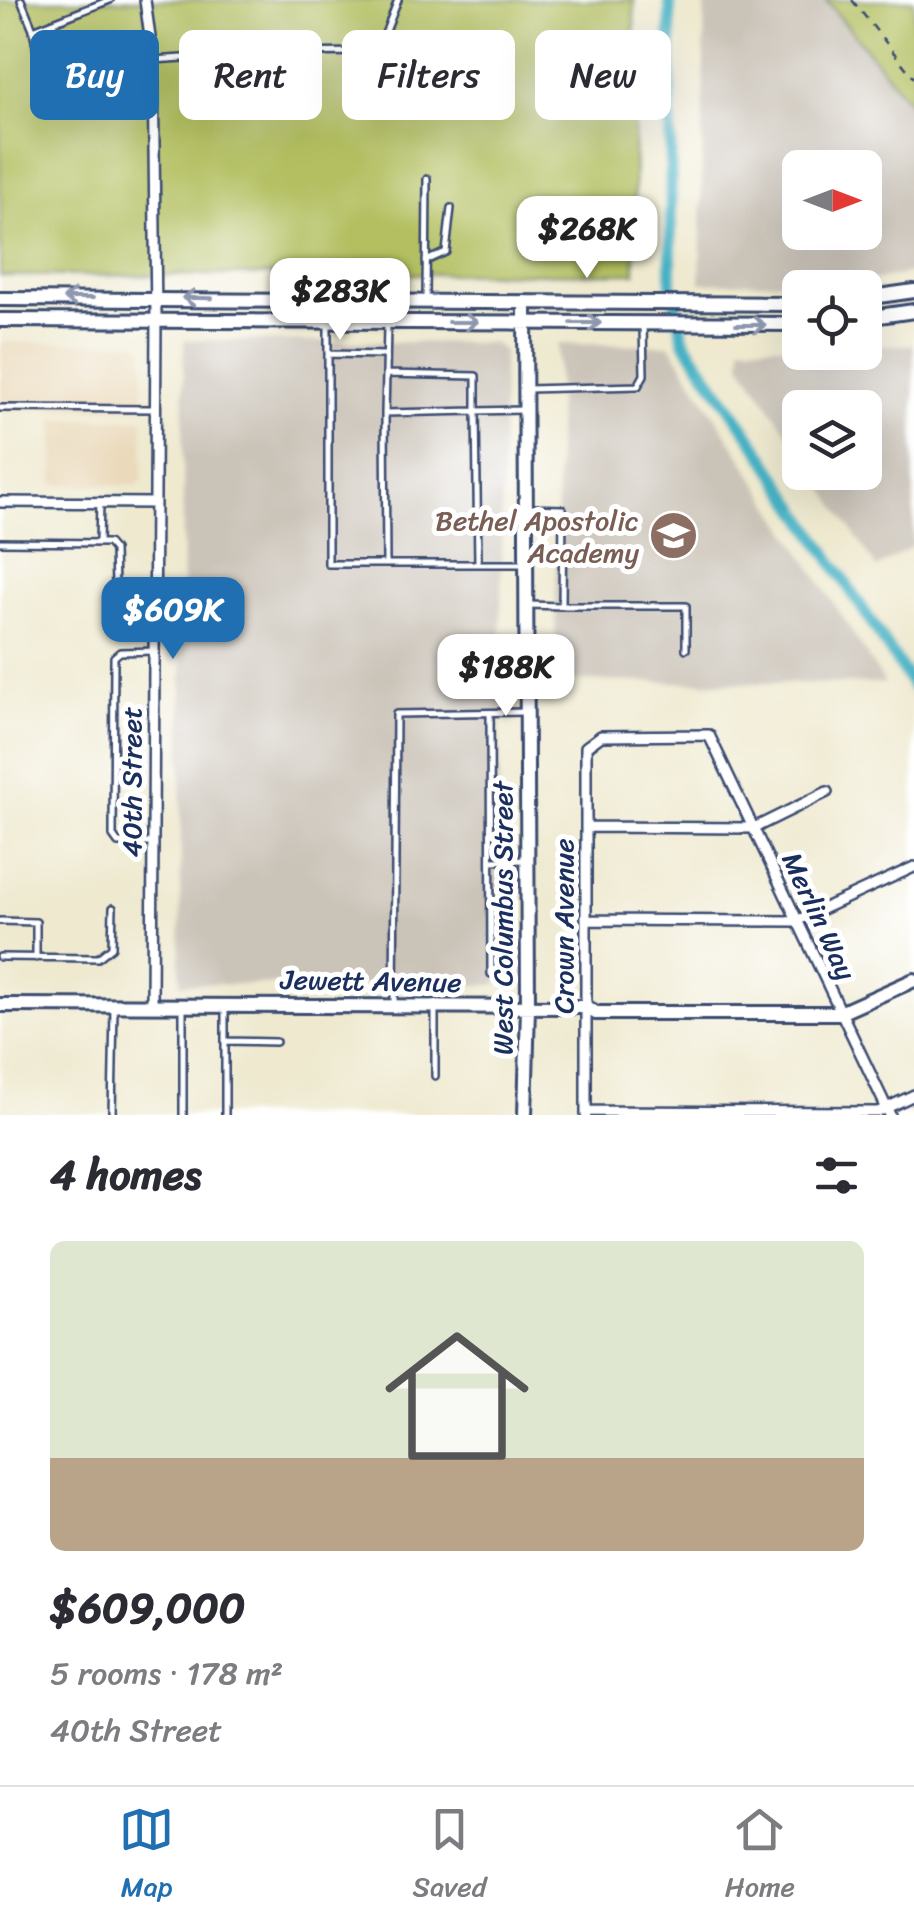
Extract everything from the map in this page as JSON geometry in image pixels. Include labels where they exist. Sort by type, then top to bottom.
[{"type":"main road","points":[[882,296],[914,291]]},
{"type":"main road","points":[[0,299],[782,304]]},
{"type":"main road","name":"West Columbus Street","points":[[525,1115],[526,302]]},
{"type":"main road","points":[[882,316],[914,312]]},
{"type":"main road","points":[[0,320],[782,324]]},
{"type":"main road","name":"Jewett Avenue","points":[[0,1005],[225,1004],[586,1008],[596,1013],[840,1013],[914,980]]},
{"type":"street","name":"40th Street","points":[[145,0],[149,30]]},
{"type":"street","name":"40th Street","points":[[152,1006],[156,318],[153,120]]},
{"type":"street","points":[[0,502],[154,503]]},
{"type":"street","name":"Merlin Way","points":[[594,740],[600,736],[709,735],[888,1112]]},
{"type":"street","name":"Crown Avenue","points":[[586,1113],[586,747],[594,740]]},
{"type":"street","points":[[586,827],[754,828],[827,792]]},
{"type":"street","points":[[586,920],[796,920],[914,867]]},
{"type":"street","points":[[586,1113],[888,1112],[914,1095]]},
{"type":"lane","points":[[21,0],[34,30],[108,0]]},
{"type":"lane","points":[[159,60],[258,53],[378,52],[398,0]]},
{"type":"lane","points":[[426,301],[427,179]]},
{"type":"lane","points":[[426,261],[446,252],[450,208]]},
{"type":"lane","points":[[328,321],[328,564],[526,564]]},
{"type":"lane","points":[[386,564],[387,322]]},
{"type":"lane","points":[[526,389],[638,386],[644,375],[645,323]]},
{"type":"lane","points":[[328,354],[386,356]]},
{"type":"lane","points":[[386,374],[476,376],[478,564]]},
{"type":"lane","points":[[0,408],[155,409]]},
{"type":"lane","points":[[385,413],[526,410]]},
{"type":"lane","points":[[98,542],[100,502]]},
{"type":"lane","points":[[526,508],[563,509],[562,606]]},
{"type":"lane","points":[[0,542],[108,542],[114,550],[116,585]]},
{"type":"lane","points":[[526,605],[686,606],[686,649]]},
{"type":"lane","points":[[153,843],[118,842],[112,836],[114,657],[120,652],[154,651]]},
{"type":"lane","points":[[490,712],[490,974]]},
{"type":"lane","points":[[394,1006],[396,714],[527,712]]},
{"type":"lane","points":[[490,861],[528,860]]},
{"type":"lane","points":[[0,957],[98,958],[112,947],[112,908]]},
{"type":"lane","points":[[0,921],[36,922],[36,958]]},
{"type":"lane","points":[[225,1004],[225,1115]]},
{"type":"lane","points":[[112,1115],[114,1005]]},
{"type":"lane","points":[[183,1115],[184,1006]]},
{"type":"lane","points":[[435,1007],[435,1076]]},
{"type":"lane","points":[[225,1041],[276,1042]]},
{"type":"path","points":[[852,0],[914,78]]},
{"type":"shaded area","points":[[705,0],[826,0],[914,108],[914,272],[882,279],[882,270],[782,270],[782,282],[700,283]]},
{"type":"shaded area","points":[[184,340],[493,343],[503,351],[498,985],[180,984]]},
{"type":"shaded area","points":[[0,342],[138,343],[144,349],[143,408],[0,408]]},
{"type":"shaded area","name":"Bethel Apostolic Academy","points":[[558,344],[670,345],[885,684],[555,681]]},
{"type":"shaded area","points":[[742,345],[782,345],[782,370],[882,370],[882,345],[914,345],[914,545],[877,568],[825,490],[882,490],[882,390],[782,390],[782,425],[741,363]]},
{"type":"shaded area","points":[[54,419],[143,419],[143,479],[137,485],[54,485]]},
{"type":"green space","points":[[0,0],[634,0],[634,30],[535,30],[535,120],[634,120],[635,273],[0,276]]},
{"type":"green space","points":[[826,0],[914,0],[914,108]]},
{"type":"waterway","points":[[670,0],[671,283],[684,341],[914,688]]},
{"type":"place","name":"Bethel Apostolic Academy","points":[[674,536]]}]
